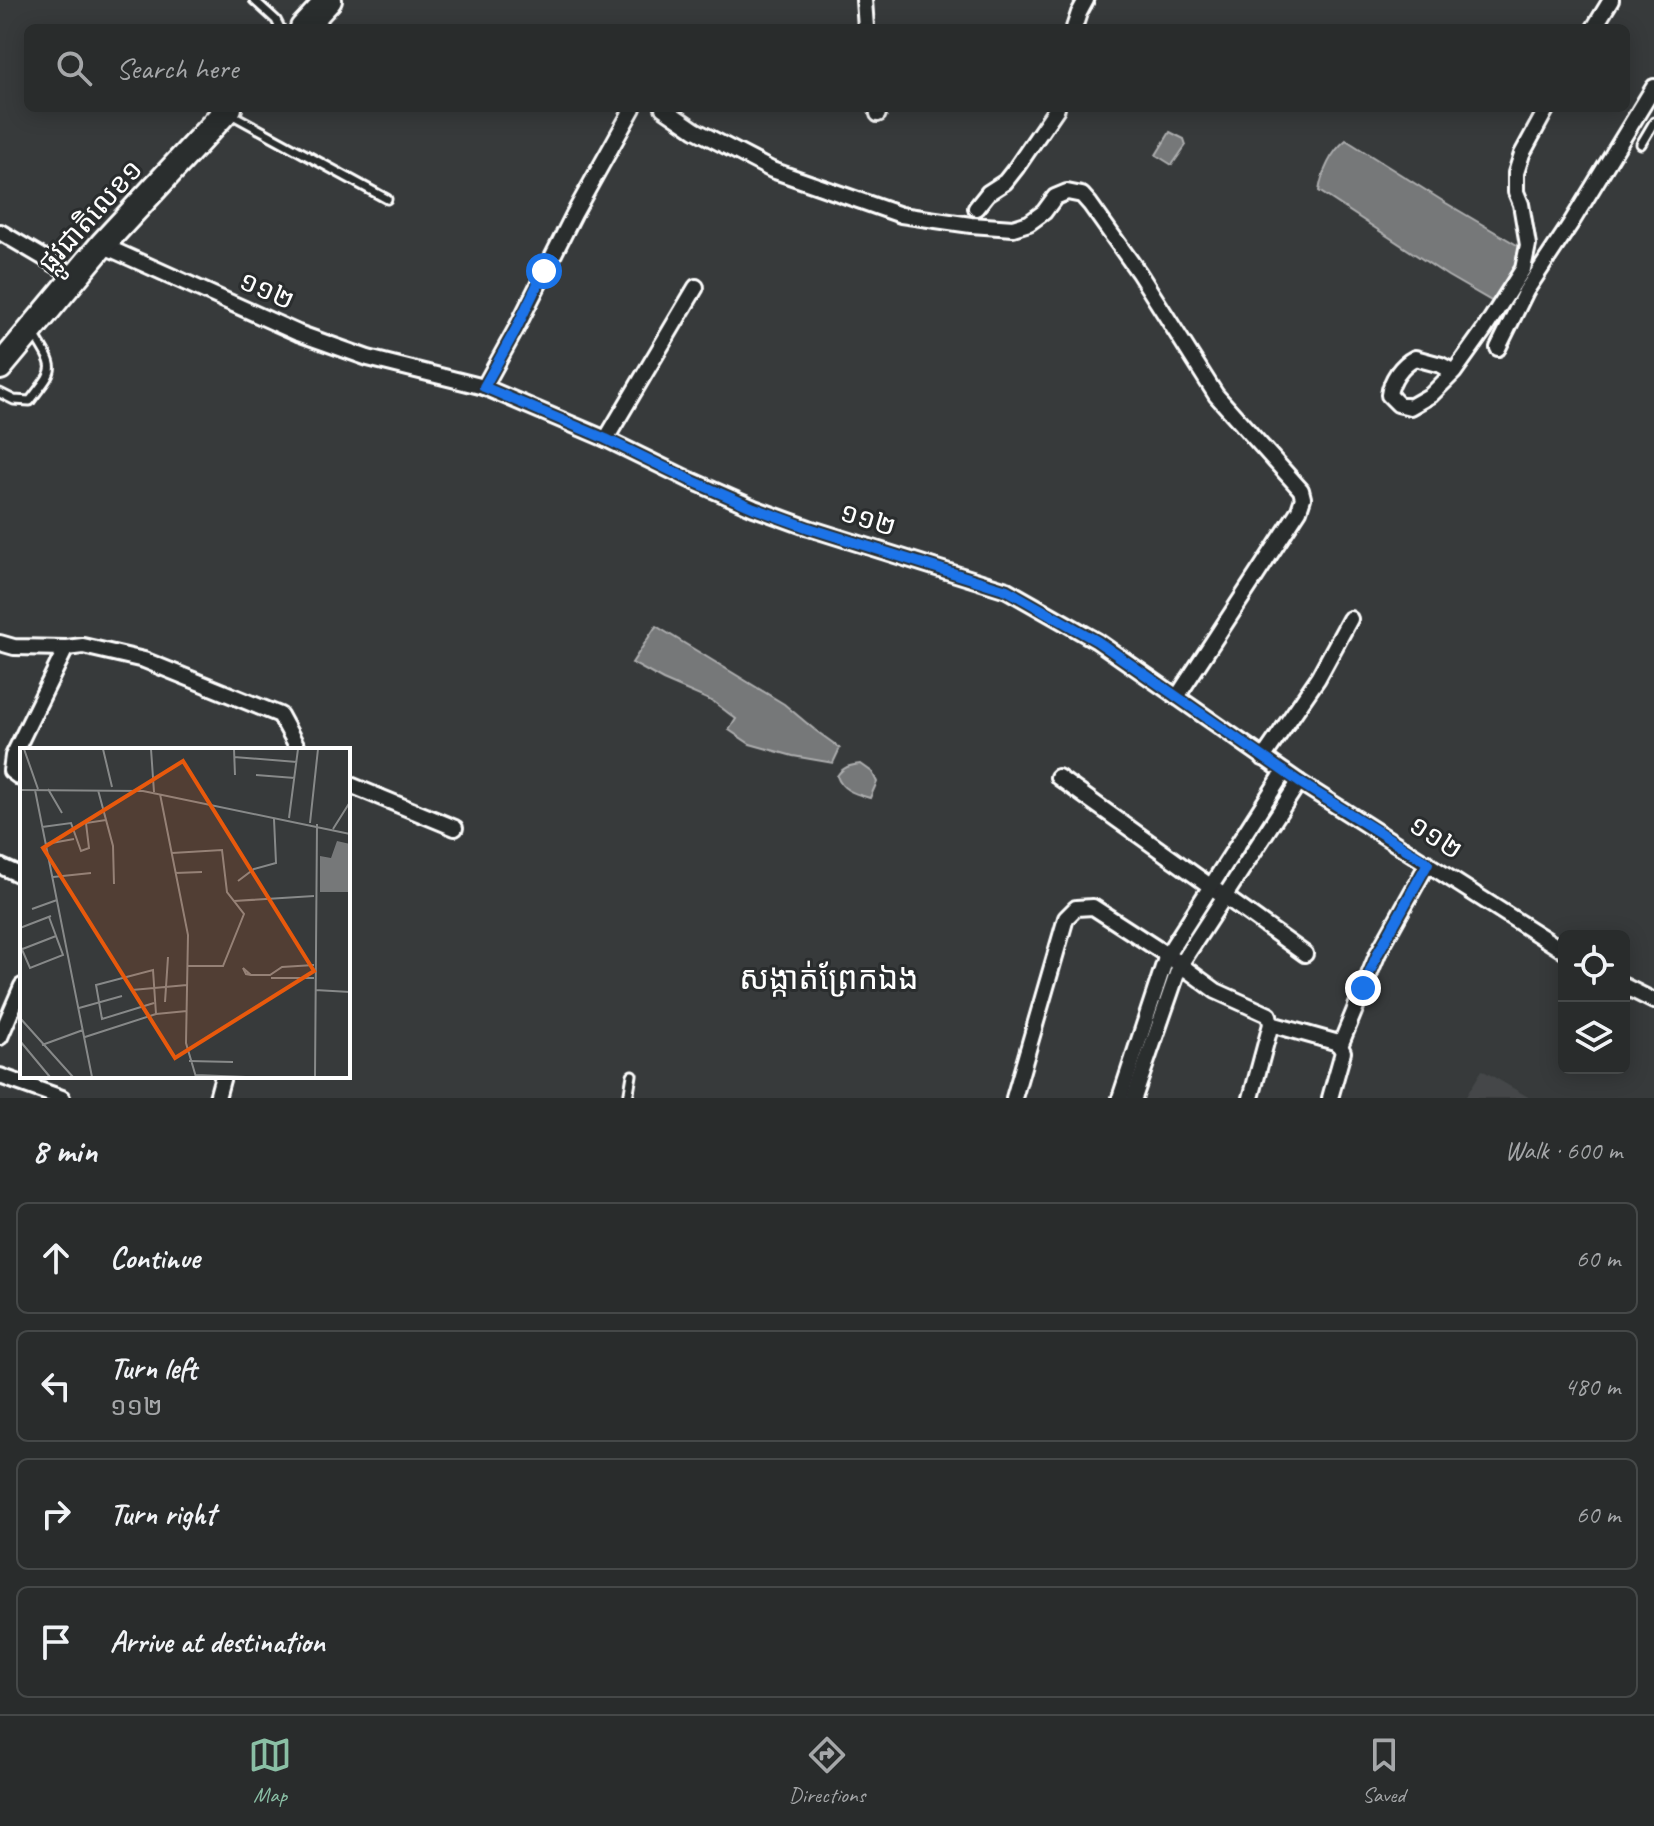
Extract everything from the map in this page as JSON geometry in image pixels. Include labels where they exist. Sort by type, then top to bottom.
[{"type":"highway","points":[[307,24],[329,0]]},
{"type":"highway","name":"ផ្លូវជាតិលេខ១","points":[[0,367],[102,245],[226,112]]},
{"type":"street","points":[[864,0],[866,24]]},
{"type":"street","points":[[1075,24],[1086,0]]},
{"type":"street","points":[[1596,24],[1611,0]]},
{"type":"street","points":[[1498,348],[1526,291],[1654,87]]},
{"type":"street","points":[[484,387],[566,228],[631,112]]},
{"type":"street","points":[[669,112],[695,130],[772,170],[901,215],[1013,228],[1029,223],[1044,212],[1055,197],[1067,192],[1082,195],[1090,204],[1139,273],[1216,395],[1301,490],[1303,498],[1299,510],[1177,697]]},
{"type":"street","points":[[976,208],[988,193],[1011,175],[1054,112]]},
{"type":"street","points":[[1454,372],[1523,269],[1528,245],[1516,192],[1516,173],[1522,154],[1545,112]]},
{"type":"street","points":[[0,232],[75,276]]},
{"type":"street","name":"១១២","points":[[102,245],[298,333],[368,358],[484,387],[606,439],[754,508],[1007,590],[1097,641],[1299,782],[1558,947]]},
{"type":"street","points":[[606,439],[696,287]]},
{"type":"street","points":[[1263,758],[1318,678],[1350,619]]},
{"type":"street","points":[[0,643],[14,647],[83,646],[144,660],[280,715],[298,748]]},
{"type":"street","points":[[20,778],[11,771],[13,756],[66,648]]},
{"type":"street","points":[[1119,1098],[1167,955],[1284,772]]},
{"type":"street","points":[[1058,777],[1305,954]]},
{"type":"street","points":[[1134,1098],[1180,965],[1299,782]]},
{"type":"street","points":[[350,785],[455,828]]},
{"type":"street","points":[[1340,1046],[1378,953],[1428,863]]},
{"type":"street","points":[[0,866],[20,875]]},
{"type":"street","points":[[1014,1098],[1066,918],[1076,908],[1093,907],[1216,991],[1269,1015],[1271,1024],[1251,1098]]},
{"type":"street","points":[[1630,989],[1654,1001]]},
{"type":"street","points":[[0,1037],[20,991]]},
{"type":"street","points":[[1271,1024],[1340,1046],[1343,1052],[1330,1098]]},
{"type":"street","points":[[0,1076],[62,1098]]},
{"type":"street","points":[[217,1098],[222,1078]]},
{"type":"lane","points":[[254,0],[278,24]]},
{"type":"lane","points":[[232,112],[387,199]]},
{"type":"lane","points":[[1641,144],[1654,122]]},
{"type":"lane","points":[[0,393],[14,400],[30,401],[50,374],[52,367],[49,359],[31,330]]},
{"type":"lane","points":[[628,1098],[632,1075]]},
{"type":"shaded area","points":[[1170,132],[1184,139],[1186,145],[1172,165],[1156,155]]},
{"type":"shaded area","points":[[1346,140],[1522,248],[1495,303],[1448,276],[1319,191],[1328,163]]},
{"type":"shaded area","points":[[656,626],[784,704],[840,748],[833,763],[750,744],[729,730],[736,719],[714,702],[632,663]]},
{"type":"shaded area","points":[[861,764],[872,772],[877,782],[870,798],[846,788],[837,776],[847,767]]},
{"type":"shaded area","points":[[1482,1070],[1530,1098],[1465,1098]]},
{"type":"district","name":"សង្កាត់ព្រែកឯង","points":[[829,978]]},
{"type":"route","points":[[544,271],[484,387],[606,439],[754,508],[1007,590],[1097,641],[1299,782],[1428,863],[1378,953],[1363,988]]}]
